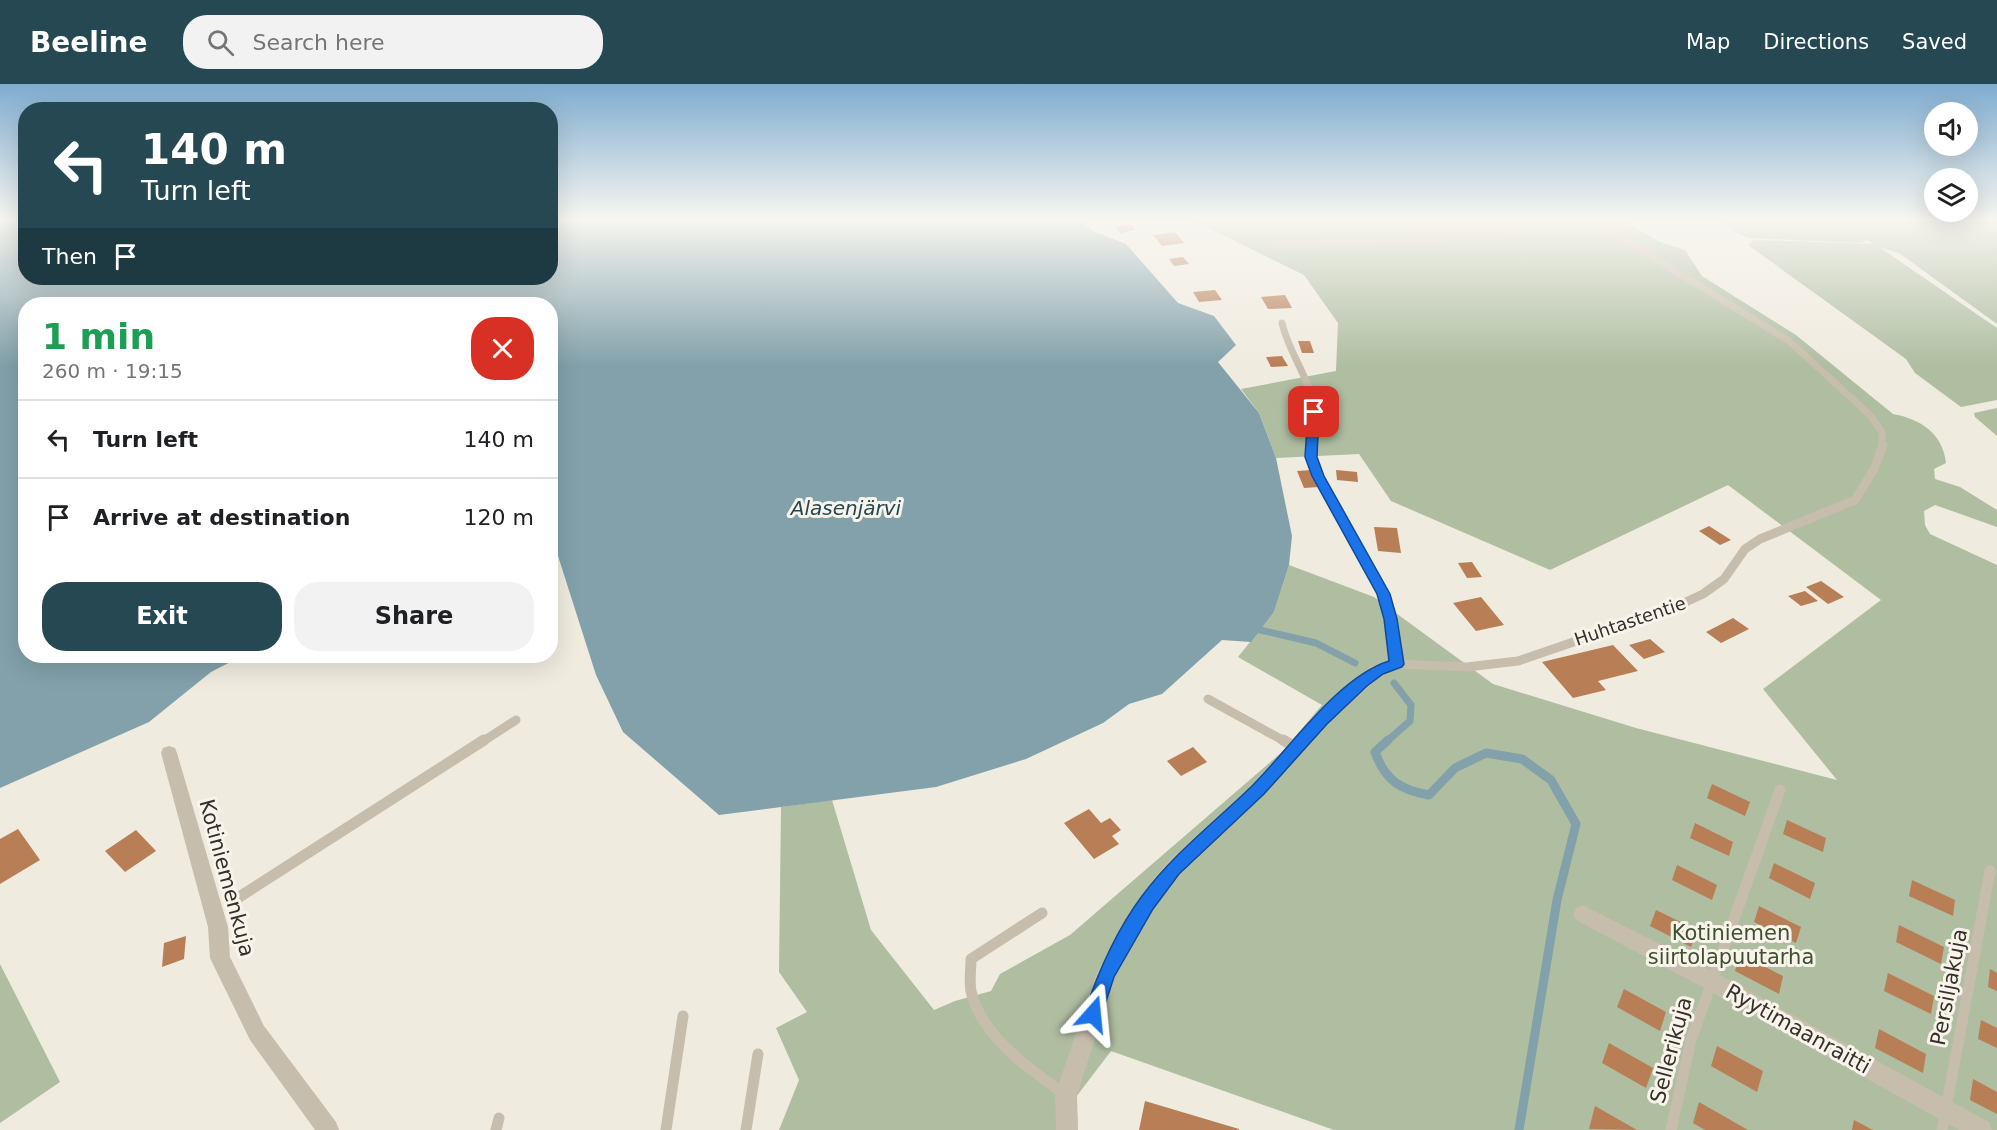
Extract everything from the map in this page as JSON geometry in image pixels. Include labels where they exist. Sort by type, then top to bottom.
[{"type":"street","name":"Huhtastentie","points":[[1067,1130],[1066,1095],[1106,974],[1147,903],[1173,869],[1258,790],[1295,747],[1362,682],[1377,670],[1397,664]]},
{"type":"street","name":"Kotiniemenkuja","points":[[169,753],[218,927],[220,958],[257,1033],[328,1130]]},
{"type":"street","name":"Ryytimaanraitti","points":[[1583,915],[1711,981],[1944,1120],[1981,1130]]},
{"type":"lane","name":"Huhtastentie","points":[[1397,664],[1467,667],[1518,662],[1675,607],[1703,594],[1724,579],[1744,549],[1760,539],[1792,528],[1855,500],[1876,465],[1883,441],[1883,433],[1870,415],[1790,341],[1672,269]]},
{"type":"lane","points":[[1282,323],[1286,341],[1311,394],[1314,412],[1311,457],[1318,476],[1384,594],[1397,664]]},
{"type":"lane","points":[[1208,699],[1295,747]]},
{"type":"lane","points":[[236,899],[516,720]]},
{"type":"lane","name":"Sellerikuja","points":[[1671,1130],[1691,1040],[1780,790]]},
{"type":"lane","name":"Persiljakuja","points":[[1944,1120],[1990,871]]},
{"type":"lane","points":[[1042,913],[972,959],[971,992],[984,1022],[1033,1073],[1066,1095]]},
{"type":"lane","points":[[666,1130],[683,1016]]},
{"type":"lane","points":[[746,1130],[758,1054]]},
{"type":"green space","name":"Kotiniemen siirtolapuutarha","points":[[1291,269],[1697,269],[1702,276],[1796,335],[1893,414],[1913,420],[1929,430],[1940,444],[1946,463],[1934,469],[1935,479],[1960,487],[1997,510],[1997,527],[1935,505],[1924,511],[1925,525],[1930,534],[1997,565],[1997,1130],[1334,1130],[1111,1051],[1076,1097],[1078,1130],[779,1130],[799,1080],[776,1028],[807,1012],[779,972],[781,807],[832,800],[871,930],[934,1010],[955,1001],[991,991],[1000,974],[1070,935],[1282,752],[1322,705],[1238,657],[1274,612],[1289,565],[1374,597],[1493,684],[1636,728],[1837,780],[1763,689],[1881,600],[1728,485],[1550,570],[1391,501],[1359,454],[1276,458],[1259,413],[1241,389],[1336,371],[1338,323],[1304,275]]},
{"type":"green space","points":[[1781,269],[1911,269],[1997,328],[1997,400],[1961,407],[1915,373],[1906,359]]},
{"type":"green space","points":[[1921,269],[1997,269],[1997,324]]},
{"type":"green space","points":[[1997,408],[1997,436],[1975,417],[1974,413]]},
{"type":"green space","points":[[0,964],[60,1082],[0,1123]]},
{"type":"water","name":"Alasenjärvi","points":[[0,269],[18,269],[18,285],[558,285],[558,269],[1148,269],[1178,303],[1214,316],[1236,345],[1218,362],[1259,413],[1276,458],[1292,536],[1289,565],[1274,612],[1251,642],[1222,640],[1162,694],[1129,704],[1103,723],[1026,759],[936,787],[719,815],[623,732],[596,675],[558,556],[558,297],[18,297],[18,663],[228,663],[211,672],[149,722],[0,788]]},
{"type":"building","points":[[1215,290],[1222,300],[1199,302],[1193,292]]},
{"type":"building","points":[[1285,295],[1292,308],[1268,309],[1261,297]]},
{"type":"building","points":[[1298,341],[1310,341],[1314,353],[1302,353]]},
{"type":"building","points":[[1282,356],[1288,366],[1271,367],[1266,357]]},
{"type":"building","points":[[1311,470],[1319,487],[1304,488],[1297,471]]},
{"type":"building","points":[[1336,470],[1357,472],[1358,482],[1337,480]]},
{"type":"building","points":[[1709,526],[1731,540],[1720,545],[1699,531]]},
{"type":"building","points":[[1374,527],[1397,528],[1401,553],[1378,551]]},
{"type":"building","points":[[1472,562],[1482,577],[1467,578],[1458,563]]},
{"type":"building","points":[[1821,581],[1844,597],[1828,604],[1806,587]]},
{"type":"building","points":[[1805,591],[1818,601],[1801,606],[1788,596]]},
{"type":"building","points":[[1481,597],[1504,625],[1476,631],[1453,603]]},
{"type":"building","points":[[1733,618],[1749,629],[1721,643],[1706,632]]},
{"type":"building","points":[[1650,639],[1665,652],[1644,659],[1629,645]]},
{"type":"building","points":[[1613,645],[1638,671],[1598,681],[1606,690],[1573,698],[1542,662]]},
{"type":"building","points":[[1193,747],[1207,762],[1181,776],[1167,761]]},
{"type":"building","points":[[1712,784],[1750,802],[1745,816],[1707,798]]},
{"type":"building","points":[[1089,809],[1101,823],[1110,818],[1121,830],[1112,836],[1119,844],[1094,859],[1064,823]]},
{"type":"building","points":[[1787,820],[1826,838],[1823,852],[1783,834]]},
{"type":"building","points":[[1695,823],[1733,842],[1729,856],[1690,838]]},
{"type":"building","points":[[18,829],[40,860],[0,884],[0,839]]},
{"type":"building","points":[[136,830],[156,851],[125,872],[105,851]]},
{"type":"building","points":[[1774,863],[1815,883],[1810,899],[1769,878]]},
{"type":"building","points":[[1677,865],[1717,885],[1712,900],[1672,880]]},
{"type":"building","points":[[1912,880],[1955,900],[1953,916],[1909,896]]},
{"type":"building","points":[[1759,906],[1801,927],[1796,943],[1754,922]]},
{"type":"building","points":[[1656,910],[1697,930],[1691,947],[1650,926]]},
{"type":"building","points":[[1899,925],[1944,947],[1941,964],[1896,942]]},
{"type":"building","points":[[186,936],[184,959],[162,967],[164,943]]},
{"type":"building","points":[[1740,954],[1783,976],[1779,994],[1735,971]]},
{"type":"building","points":[[1990,969],[1997,973],[1997,991],[1988,987]]},
{"type":"building","points":[[1888,973],[1934,996],[1931,1014],[1884,991]]},
{"type":"building","points":[[1624,989],[1666,1012],[1660,1031],[1617,1007]]},
{"type":"building","points":[[1981,1020],[1997,1028],[1997,1048],[1978,1039]]},
{"type":"building","points":[[1879,1029],[1926,1054],[1923,1073],[1875,1048]]},
{"type":"building","points":[[1609,1043],[1653,1068],[1646,1088],[1602,1063]]},
{"type":"building","points":[[1717,1046],[1763,1071],[1757,1092],[1711,1066]]},
{"type":"building","points":[[1973,1079],[1997,1092],[1997,1114],[1970,1100]]},
{"type":"building","points":[[1145,1101],[1239,1129],[1239,1130],[1139,1130]]},
{"type":"building","points":[[1699,1102],[1748,1130],[1705,1130],[1693,1123]]},
{"type":"building","points":[[1595,1106],[1637,1130],[1589,1129]]},
{"type":"building","points":[[1854,1120],[1873,1130],[1852,1130]]},
{"type":"waterway","points":[[1256,629],[1316,643],[1355,663]]},
{"type":"waterway","points":[[1386,742],[1410,721],[1411,705],[1394,683]]},
{"type":"waterway","points":[[1388,740],[1375,752],[1389,777],[1402,787],[1429,795],[1455,768],[1486,753],[1522,759],[1551,780],[1576,824],[1557,900],[1519,1130]]},
{"type":"route","points":[[1093,1014],[1106,974],[1147,903],[1173,869],[1258,790],[1295,747],[1362,682],[1377,670],[1397,664],[1384,594],[1318,476],[1311,457],[1314,412]]}]
